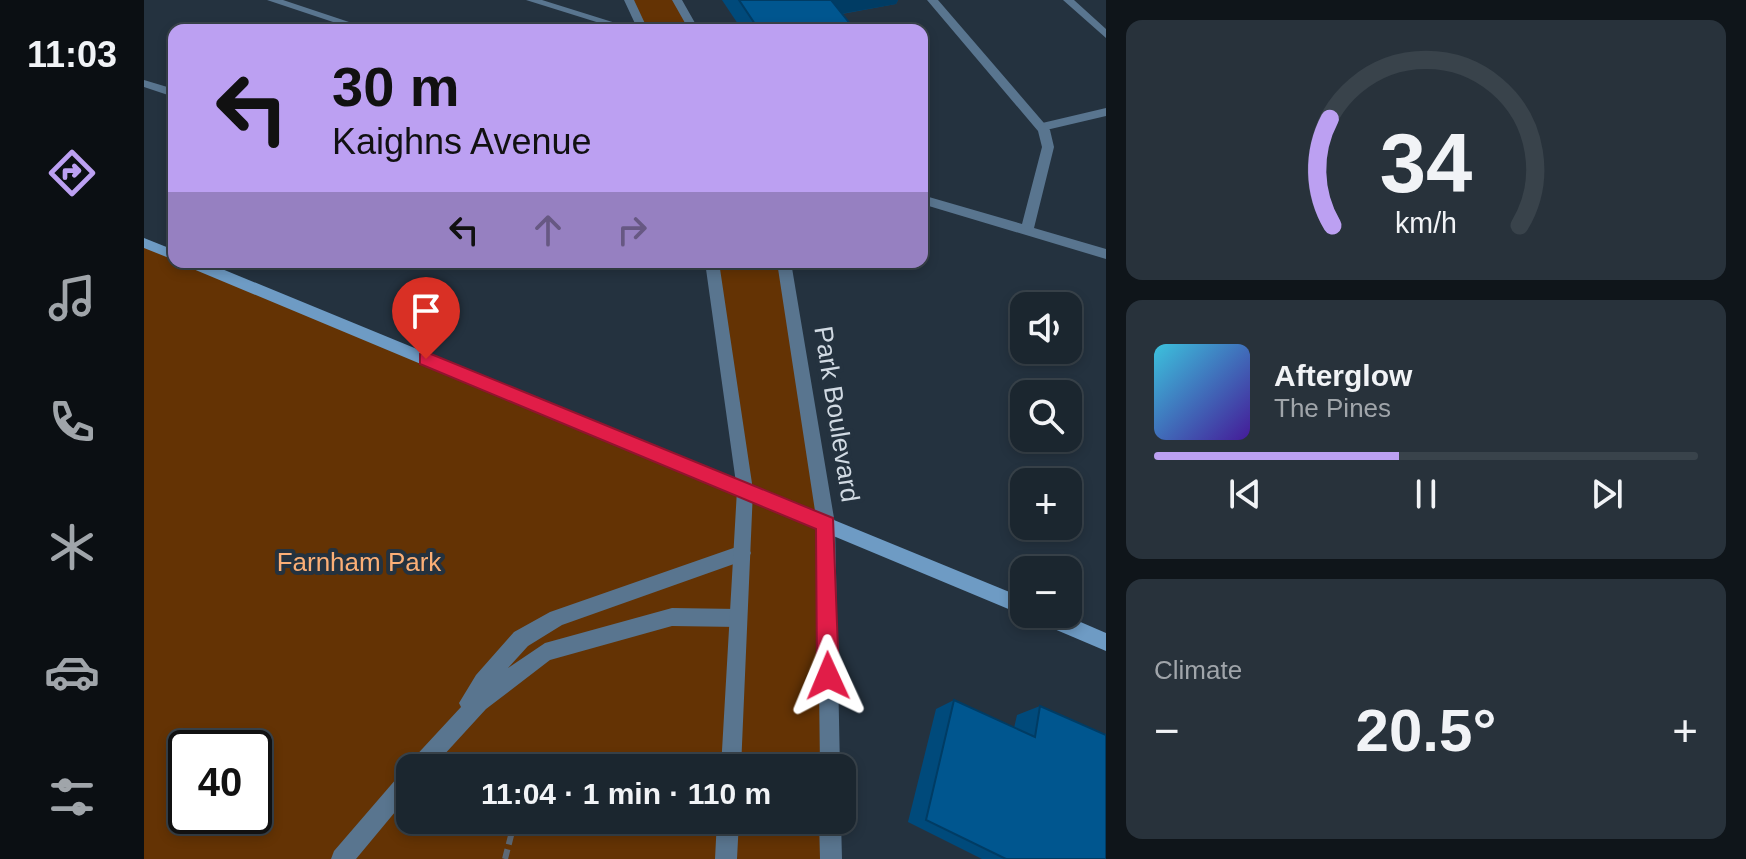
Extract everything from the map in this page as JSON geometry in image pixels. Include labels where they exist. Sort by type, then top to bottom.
[{"type":"main road","points":[[144,243],[168,253]]},
{"type":"main road","points":[[206,268],[1010,601]]},
{"type":"main road","points":[[1073,628],[1106,642]]},
{"type":"street","points":[[272,0],[349,24]]},
{"type":"street","points":[[531,0],[613,24]]},
{"type":"street","points":[[629,0],[640,24]]},
{"type":"street","points":[[677,0],[691,24]]},
{"type":"street","points":[[932,0],[1042,127],[1048,147],[1027,230]]},
{"type":"street","points":[[1068,0],[1106,35]]},
{"type":"street","points":[[144,83],[168,91]]},
{"type":"street","points":[[1042,127],[1106,112]]},
{"type":"street","points":[[928,201],[1106,254]]},
{"type":"street","points":[[713,268],[745,490],[732,754]]},
{"type":"street","name":"Park Boulevard","points":[[785,268],[826,524],[830,754]]},
{"type":"street","points":[[458,721],[483,682],[521,639],[557,618],[742,553]]},
{"type":"street","points":[[430,754],[458,721],[500,683],[545,652],[672,617],[738,618]]},
{"type":"street","points":[[342,859],[396,795]]},
{"type":"street","points":[[726,859],[727,834]]},
{"type":"street","points":[[831,834],[834,858]]},
{"type":"path","points":[[505,859],[511,834]]},
{"type":"green space","points":[[629,0],[677,0],[691,24],[640,24]]},
{"type":"green space","name":"Farnham Park","points":[[144,243],[168,253],[168,268],[206,268],[744,490],[713,268],[785,268],[826,524],[830,754],[396,754],[396,834],[830,834],[831,859],[144,859]]},
{"type":"building","points":[[739,0],[831,0],[850,24],[755,24]]},
{"type":"building","points":[[954,700],[1035,737],[1040,706],[1106,735],[1106,859],[1006,859],[926,820]]},
{"type":"route","points":[[426,359],[826,524],[828,676]]}]
